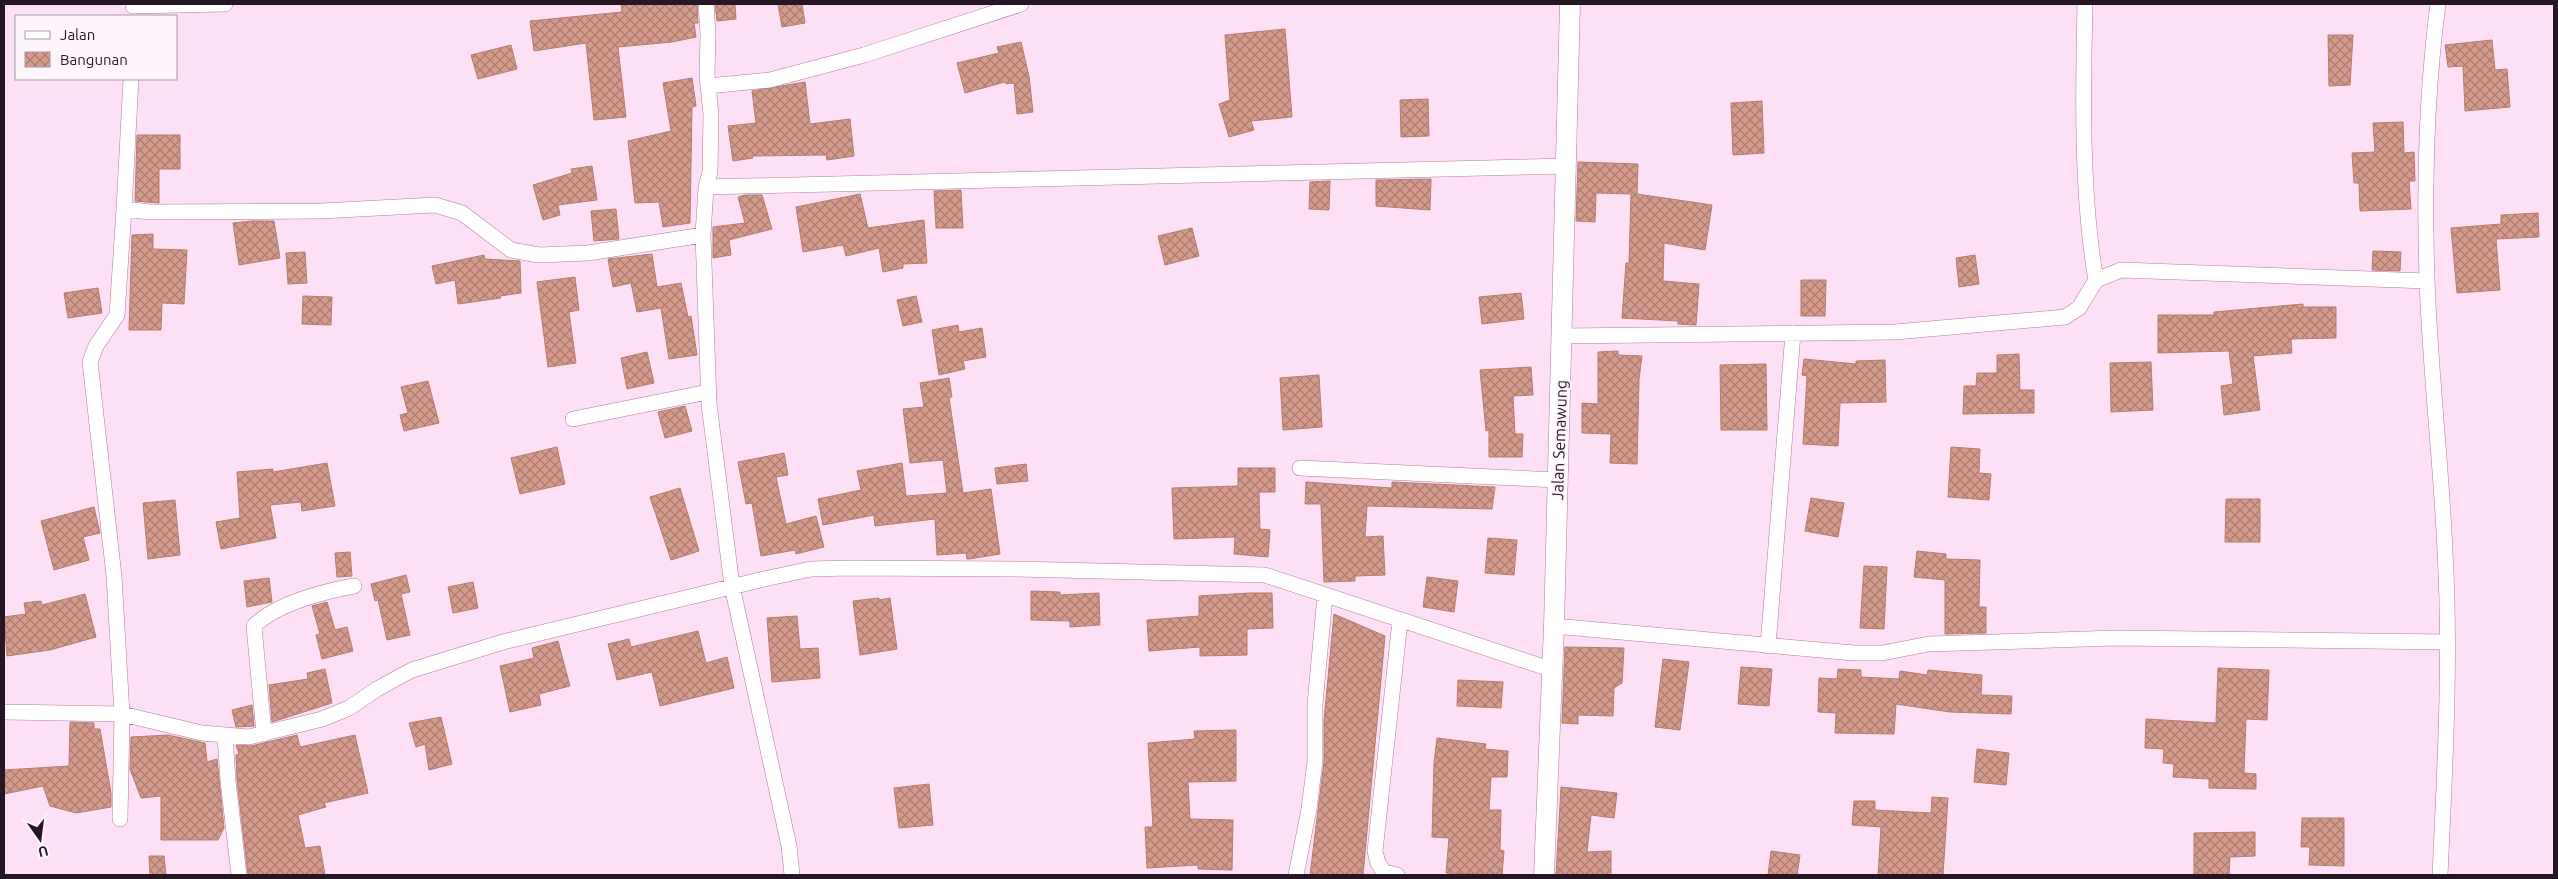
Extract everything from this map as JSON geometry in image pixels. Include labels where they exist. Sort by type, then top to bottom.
[{"type":"street","points":[[133,9],[225,4]]},
{"type":"street","points":[[706,4],[708,86],[711,115],[710,172],[706,187],[703,235],[708,392],[732,586],[789,846],[792,875]]},
{"type":"street","points":[[708,86],[770,80],[864,55],[1021,4]]},
{"type":"street","name":"Jalan Semawung","points":[[1544,875],[1553,670],[1570,4]]},
{"type":"street","points":[[2085,4],[2087,204],[2096,280]]},
{"type":"street","points":[[2438,4],[2429,72],[2426,193],[2427,282],[2445,551],[2448,642],[2448,698],[2440,875]]},
{"type":"street","points":[[120,819],[122,714],[114,576],[90,362],[96,346],[117,315],[131,80]]},
{"type":"street","points":[[706,187],[1566,166]]},
{"type":"street","points":[[124,209],[150,212],[321,211],[435,205],[462,213],[511,250],[539,255],[588,253],[703,235]]},
{"type":"street","points":[[1562,336],[1895,332],[2065,316],[2079,308],[2096,280],[2121,270],[2427,282]]},
{"type":"street","points":[[1768,646],[1793,333]]},
{"type":"street","points":[[573,419],[708,392]]},
{"type":"street","points":[[1300,468],[1558,480]]},
{"type":"street","points":[[4,712],[122,714],[202,733],[249,737],[322,719],[349,708],[377,689],[412,670],[557,628],[811,569],[891,567],[1265,576],[1553,670]]},
{"type":"street","points":[[264,734],[254,626],[275,612],[308,598],[354,586]]},
{"type":"street","points":[[1296,875],[1309,809],[1315,761],[1315,704],[1325,596]]},
{"type":"street","points":[[1397,875],[1384,872],[1378,863],[1375,851],[1400,621]]},
{"type":"street","points":[[1554,626],[1768,646],[1867,653],[1888,652],[1906,646],[1929,644],[2116,638],[2448,642]]},
{"type":"street","points":[[225,736],[228,781],[239,875]]},
{"type":"building","points":[[621,4],[697,4],[698,23],[694,23],[696,37],[672,42],[618,47],[626,117],[594,120],[586,43],[534,51],[530,21],[622,12]]},
{"type":"building","points":[[715,4],[735,4],[736,19],[717,21]]},
{"type":"building","points":[[778,4],[802,4],[805,23],[782,27]]},
{"type":"building","points":[[1285,29],[1292,117],[1251,121],[1254,130],[1229,137],[1219,104],[1230,100],[1225,35]]},
{"type":"building","points":[[2328,35],[2353,35],[2350,85],[2329,86]]},
{"type":"building","points":[[2492,40],[2495,70],[2507,69],[2510,107],[2465,111],[2463,66],[2448,67],[2445,45]]},
{"type":"building","points":[[1021,42],[1029,76],[1033,112],[1017,114],[1014,83],[1006,84],[1005,82],[965,93],[957,63],[999,53],[997,47]]},
{"type":"building","points":[[511,45],[517,69],[478,79],[471,55]]},
{"type":"building","points":[[692,78],[696,106],[692,107],[690,223],[663,227],[659,202],[635,203],[628,141],[671,131],[663,83]]},
{"type":"building","points":[[805,82],[810,124],[850,119],[854,156],[827,160],[826,155],[752,156],[753,158],[733,161],[728,126],[756,123],[752,91]]},
{"type":"building","points":[[1428,99],[1429,136],[1401,137],[1400,100]]},
{"type":"building","points":[[1762,101],[1764,153],[1733,155],[1731,103]]},
{"type":"building","points":[[2403,122],[2404,153],[2414,152],[2415,181],[2409,181],[2411,209],[2360,211],[2359,183],[2354,183],[2352,153],[2375,152],[2373,123]]},
{"type":"building","points":[[137,135],[180,135],[180,169],[159,169],[159,203],[135,201]]},
{"type":"building","points":[[1578,162],[1638,164],[1637,194],[1712,205],[1705,250],[1664,243],[1663,281],[1699,284],[1696,325],[1678,324],[1678,321],[1622,318],[1626,263],[1629,263],[1631,194],[1596,193],[1595,222],[1576,221]]},
{"type":"building","points":[[592,166],[597,200],[558,205],[560,215],[543,220],[533,185],[572,173],[571,169]]},
{"type":"building","points":[[1431,179],[1430,210],[1376,206],[1376,180]]},
{"type":"building","points":[[1330,181],[1329,210],[1309,209],[1310,182]]},
{"type":"building","points":[[961,190],[963,228],[936,228],[934,191]]},
{"type":"building","points":[[860,194],[868,228],[924,220],[927,263],[903,264],[903,268],[883,272],[879,248],[846,256],[843,245],[803,252],[796,207]]},
{"type":"building","points":[[762,195],[772,229],[729,240],[731,255],[713,258],[713,227],[745,223],[738,197]]},
{"type":"building","points":[[616,209],[619,239],[594,241],[591,211]]},
{"type":"building","points":[[2538,213],[2539,237],[2496,239],[2500,290],[2457,293],[2451,228],[2501,224],[2501,215]]},
{"type":"building","points":[[274,221],[280,258],[239,265],[233,223]]},
{"type":"building","points":[[1192,228],[1199,256],[1165,265],[1158,236]]},
{"type":"building","points":[[153,234],[153,249],[187,250],[184,304],[162,303],[161,330],[129,330],[132,235]]},
{"type":"building","points":[[2373,251],[2401,252],[2400,271],[2372,270]]},
{"type":"building","points":[[305,252],[307,283],[288,284],[286,253]]},
{"type":"building","points":[[652,254],[657,287],[681,283],[688,317],[691,316],[697,355],[669,359],[661,308],[637,312],[631,283],[613,287],[608,259]]},
{"type":"building","points":[[484,255],[485,259],[520,261],[521,293],[458,304],[455,280],[436,284],[432,266]]},
{"type":"building","points":[[1975,255],[1979,284],[1959,287],[1956,258]]},
{"type":"building","points":[[575,277],[579,310],[569,312],[576,363],[548,367],[537,282]]},
{"type":"building","points":[[1801,280],[1826,280],[1825,316],[1801,316]]},
{"type":"building","points":[[98,288],[102,313],[68,318],[64,293]]},
{"type":"building","points":[[1521,293],[1524,319],[1482,324],[1479,297]]},
{"type":"building","points":[[303,296],[332,297],[331,325],[302,324]]},
{"type":"building","points":[[916,296],[922,322],[903,326],[897,300]]},
{"type":"building","points":[[2303,304],[2303,307],[2336,307],[2336,338],[2291,339],[2292,353],[2253,356],[2260,410],[2224,415],[2221,386],[2233,384],[2229,351],[2158,353],[2158,315],[2214,315],[2214,312]]},
{"type":"building","points":[[958,325],[959,332],[982,328],[986,357],[963,361],[965,369],[939,375],[932,330]]},
{"type":"building","points":[[1618,351],[1618,355],[1642,356],[1639,379],[1637,464],[1610,463],[1611,434],[1582,433],[1582,403],[1598,404],[1598,352]]},
{"type":"building","points":[[647,352],[654,383],[627,389],[621,358]]},
{"type":"building","points":[[2019,354],[2020,390],[2034,390],[2034,413],[1963,414],[1964,386],[1976,386],[1977,373],[1997,373],[1997,355]]},
{"type":"building","points":[[1804,359],[1856,364],[1856,361],[1885,360],[1886,402],[1840,403],[1838,446],[1803,444],[1807,376],[1802,375]]},
{"type":"building","points":[[2151,362],[2153,410],[2111,412],[2110,363]]},
{"type":"building","points":[[1766,364],[1767,430],[1721,430],[1720,365]]},
{"type":"building","points":[[1531,367],[1533,395],[1513,396],[1515,434],[1523,434],[1522,457],[1489,457],[1489,430],[1486,431],[1480,370]]},
{"type":"building","points":[[1319,375],[1322,427],[1283,430],[1280,378]]},
{"type":"building","points":[[949,378],[952,397],[949,397],[963,493],[991,489],[1000,554],[969,559],[967,559],[966,553],[937,555],[935,519],[875,526],[874,515],[823,525],[818,499],[861,490],[857,471],[902,463],[906,496],[947,493],[943,460],[910,463],[903,409],[924,407],[920,383]]},
{"type":"building","points":[[428,381],[439,423],[404,431],[400,415],[408,413],[401,387]]},
{"type":"building","points":[[685,406],[692,431],[665,438],[658,412]]},
{"type":"building","points":[[557,447],[565,484],[520,494],[511,458]]},
{"type":"building","points":[[1951,447],[1980,449],[1979,473],[1991,474],[1989,500],[1948,497]]},
{"type":"building","points":[[784,453],[788,475],[776,477],[786,524],[816,516],[824,547],[796,554],[795,550],[761,556],[752,503],[746,504],[738,462]]},
{"type":"building","points":[[327,463],[335,506],[302,511],[301,502],[270,505],[276,538],[221,549],[216,522],[240,518],[237,472],[273,469],[273,472]]},
{"type":"building","points":[[1026,464],[1028,481],[997,484],[995,468]]},
{"type":"building","points":[[1238,468],[1275,468],[1275,492],[1259,492],[1260,529],[1270,530],[1268,557],[1234,554],[1235,537],[1174,539],[1172,488],[1238,486]]},
{"type":"building","points":[[1306,482],[1392,488],[1392,482],[1495,487],[1492,509],[1367,506],[1365,537],[1383,536],[1385,575],[1355,576],[1355,581],[1324,582],[1321,504],[1305,504]]},
{"type":"building","points":[[680,488],[699,551],[671,560],[650,497]]},
{"type":"building","points":[[1811,498],[1844,503],[1838,537],[1805,531]]},
{"type":"building","points":[[2226,499],[2260,499],[2260,542],[2225,542]]},
{"type":"building","points":[[175,500],[180,555],[148,559],[143,503]]},
{"type":"building","points":[[94,507],[100,533],[83,537],[89,560],[54,570],[41,521]]},
{"type":"building","points":[[1488,538],[1517,540],[1514,575],[1485,573]]},
{"type":"building","points":[[1917,551],[1946,554],[1946,559],[1980,560],[1979,607],[1986,607],[1986,633],[1945,634],[1945,580],[1914,577]]},
{"type":"building","points":[[350,552],[352,576],[337,577],[335,553]]},
{"type":"building","points":[[1864,566],[1887,567],[1884,629],[1860,628]]},
{"type":"building","points":[[406,575],[410,592],[401,594],[410,635],[387,640],[378,600],[375,601],[371,584]]},
{"type":"building","points":[[1427,577],[1458,581],[1454,612],[1423,607]]},
{"type":"building","points":[[269,578],[272,602],[247,607],[244,581]]},
{"type":"building","points":[[473,582],[478,608],[453,613],[448,587]]},
{"type":"building","points":[[1031,591],[1060,592],[1060,595],[1099,593],[1100,625],[1070,627],[1070,621],[1031,620]]},
{"type":"building","points":[[1272,593],[1273,628],[1247,629],[1247,655],[1200,656],[1200,647],[1149,651],[1147,620],[1199,616],[1199,596]]},
{"type":"building","points":[[85,594],[96,637],[50,650],[7,656],[4,617],[26,614],[24,603],[41,601],[42,605]]},
{"type":"building","points":[[879,598],[879,600],[890,598],[897,649],[860,655],[853,601]]},
{"type":"building","points":[[327,602],[335,630],[347,627],[353,651],[322,659],[316,635],[320,634],[312,606]]},
{"type":"building","points":[[1334,614],[1385,636],[1363,875],[1310,875],[1324,762],[1324,720]]},
{"type":"building","points":[[797,616],[800,649],[818,648],[820,678],[772,682],[767,618]]},
{"type":"building","points":[[698,631],[706,663],[727,657],[734,688],[660,706],[652,672],[617,680],[608,644],[629,639],[631,647]]},
{"type":"building","points":[[558,641],[570,686],[539,694],[541,705],[510,712],[500,666],[534,658],[532,648]]},
{"type":"building","points":[[1565,647],[1624,648],[1622,683],[1614,688],[1613,716],[1578,715],[1578,724],[1562,723]]},
{"type":"building","points":[[1663,659],[1689,662],[1680,730],[1655,727]]},
{"type":"building","points":[[1741,667],[1772,669],[1769,706],[1738,704]]},
{"type":"building","points":[[2218,668],[2269,670],[2267,720],[2246,719],[2244,773],[2256,774],[2256,789],[2209,788],[2209,779],[2173,777],[2174,764],[2163,763],[2164,749],[2145,748],[2146,719],[2216,723]]},
{"type":"building","points":[[325,669],[332,703],[272,722],[269,685],[308,679],[307,673]]},
{"type":"building","points":[[1838,669],[1861,670],[1861,677],[1899,679],[1900,671],[1927,675],[1928,670],[1982,675],[1981,695],[2012,696],[2011,714],[1950,712],[1896,704],[1894,734],[1835,733],[1836,713],[1818,712],[1819,678],[1837,679]]},
{"type":"building","points":[[1458,680],[1503,682],[1501,708],[1457,706]]},
{"type":"building","points":[[252,705],[254,726],[236,727],[232,710]]},
{"type":"building","points":[[441,717],[452,764],[429,770],[425,744],[416,747],[409,723]]},
{"type":"building","points":[[70,722],[94,723],[94,729],[100,729],[111,793],[111,807],[76,813],[50,806],[43,786],[4,794],[4,770],[69,766]]},
{"type":"building","points":[[1236,730],[1236,781],[1188,782],[1190,819],[1233,820],[1232,870],[1198,869],[1198,865],[1147,868],[1145,827],[1153,827],[1148,743],[1195,739],[1194,731]]},
{"type":"building","points":[[168,735],[205,743],[207,762],[217,759],[224,828],[218,840],[161,840],[161,796],[141,798],[130,769],[131,737]]},
{"type":"building","points":[[297,735],[300,747],[355,735],[368,793],[324,803],[326,807],[298,815],[305,848],[320,846],[325,875],[248,875],[237,780],[236,755],[239,754],[236,745],[251,746]]},
{"type":"building","points":[[1437,738],[1486,744],[1485,749],[1508,751],[1507,777],[1491,777],[1489,810],[1501,810],[1500,850],[1504,851],[1502,875],[1446,873],[1449,838],[1432,837],[1434,763]]},
{"type":"building","points":[[1977,749],[2009,753],[2006,785],[1974,782]]},
{"type":"building","points":[[929,784],[933,825],[899,828],[894,788]]},
{"type":"building","points":[[1561,787],[1617,793],[1614,818],[1591,815],[1587,852],[1611,851],[1611,875],[1556,875]]},
{"type":"building","points":[[1932,797],[1948,798],[1943,875],[1878,875],[1881,827],[1852,825],[1854,801],[1875,801],[1875,810],[1931,813]]},
{"type":"building","points":[[2302,818],[2344,818],[2344,866],[2309,865],[2310,847],[2301,847]]},
{"type":"building","points":[[2255,832],[2255,856],[2230,857],[2229,875],[2194,875],[2194,833]]},
{"type":"building","points":[[1771,851],[1800,855],[1797,875],[1768,875]]},
{"type":"building","points":[[149,856],[164,856],[166,875],[150,875]]}]
